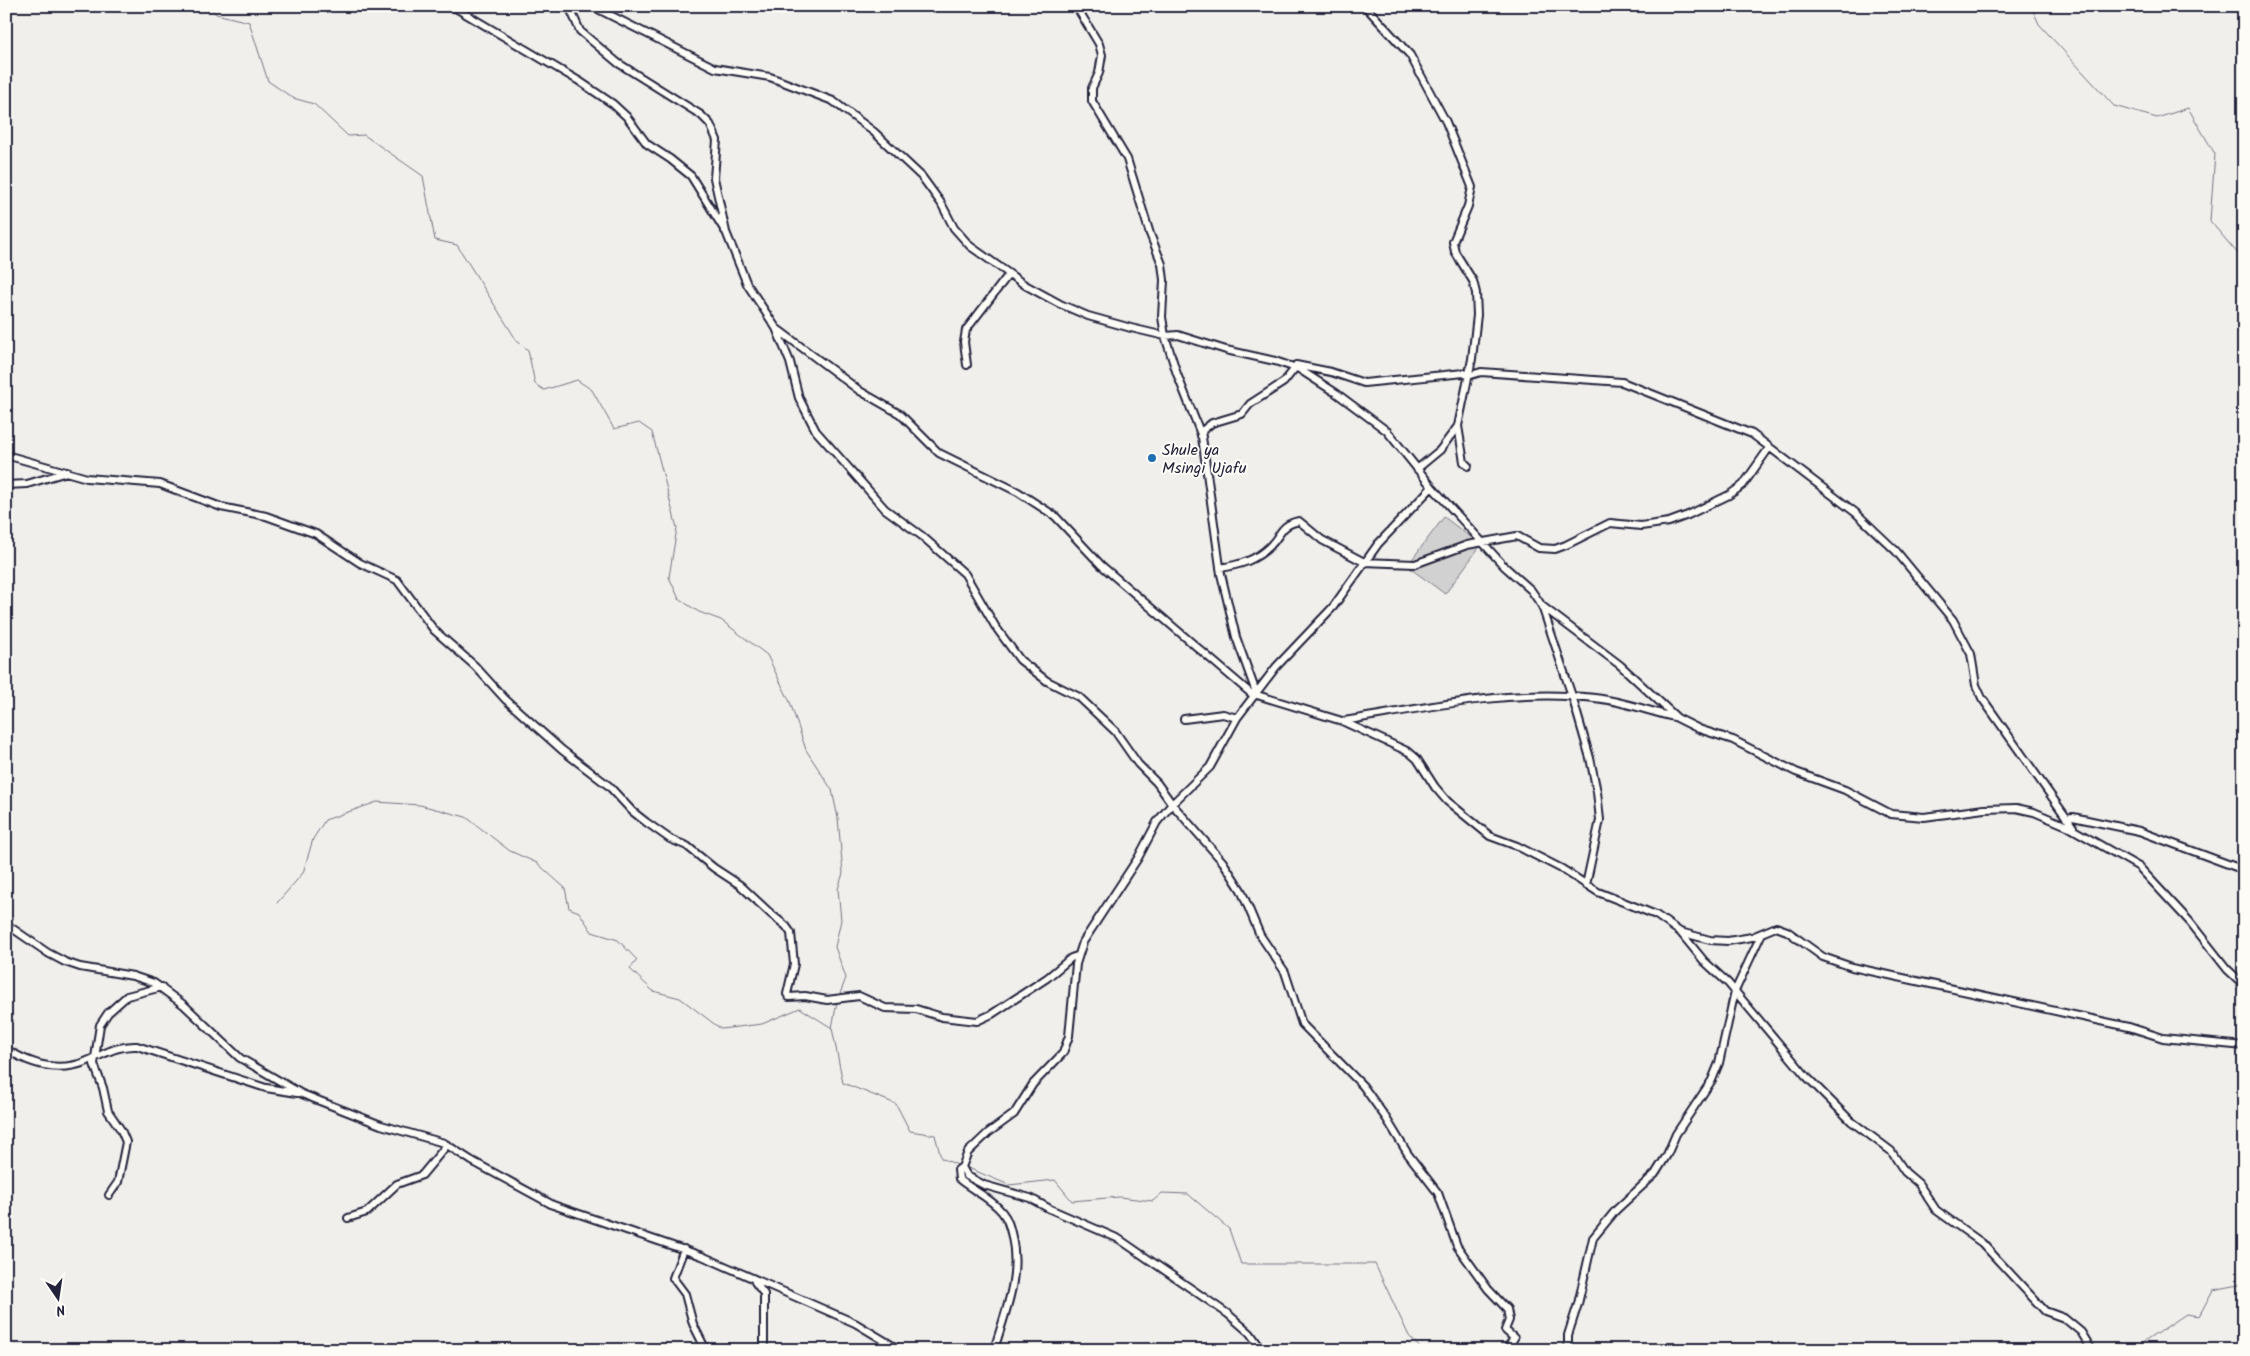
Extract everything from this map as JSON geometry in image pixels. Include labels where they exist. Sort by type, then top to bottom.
[{"type":"street","points":[[452,6],[579,80],[613,104],[627,117],[647,144],[691,176],[726,232]]},
{"type":"street","points":[[569,6],[580,30],[618,63],[701,115],[710,124],[718,140],[714,178],[726,232],[747,284],[776,328],[790,362],[799,398],[816,431],[885,509],[922,536],[965,574],[994,626],[1020,660],[1047,681],[1071,692],[1096,712],[1120,738],[1138,764],[1157,783],[1172,804],[1223,862],[1238,885],[1260,934],[1285,972],[1302,1024],[1362,1086],[1386,1118],[1408,1154],[1440,1196],[1457,1246],[1508,1312],[1505,1330],[1514,1338],[1506,1350]]},
{"type":"street","points":[[592,6],[715,68],[770,77],[833,101],[874,132],[922,177],[932,190],[946,216],[962,238],[977,253],[1060,304],[1088,316],[1165,336],[1178,335],[1295,368],[1380,425],[1432,487],[1484,544],[1531,590],[1542,606],[1572,696],[1590,758],[1600,808],[1598,833],[1586,885]]},
{"type":"street","points":[[1076,6],[1099,44],[1102,55],[1100,73],[1092,88],[1092,101],[1101,119],[1127,159],[1150,234],[1162,264],[1164,283],[1162,317],[1165,336],[1177,374],[1201,436],[1217,534],[1220,568],[1236,637],[1256,695]]},
{"type":"street","points":[[1365,6],[1410,55],[1446,122],[1470,180],[1470,197],[1453,242],[1456,252],[1473,281],[1476,293],[1475,337],[1458,426],[1464,462],[1468,466]]},
{"type":"street","points":[[967,365],[964,342],[966,330],[1009,274]]},
{"type":"street","points":[[776,328],[860,391],[900,414],[939,453],[1018,492],[1055,516],[1101,565],[1256,695],[1342,721],[1413,755],[1447,801],[1490,836],[1517,846],[1562,869],[1598,892],[1656,914],[1680,932],[1700,957],[1735,991],[1806,1076],[1851,1121],[1891,1152],[1905,1172],[1918,1183],[1936,1210],[1982,1243],[2045,1311],[2064,1318],[2081,1332],[2092,1350]]},
{"type":"street","points":[[1282,364],[1331,372],[1361,383],[1464,373],[1468,376],[1481,372],[1626,383],[1671,403],[1747,431],[1856,514],[1891,545],[1951,617],[1971,654],[1978,691],[2077,832]]},
{"type":"street","points":[[1201,436],[1205,428],[1212,423],[1242,414],[1249,404],[1284,382],[1295,368]]},
{"type":"street","points":[[1417,469],[1437,453],[1458,426]]},
{"type":"street","points":[[1220,568],[1253,559],[1271,546],[1285,526],[1299,521],[1322,540],[1364,562],[1415,564],[1467,545],[1484,544],[1516,536],[1539,548],[1551,549],[1566,545],[1610,522],[1641,526],[1678,520],[1728,495],[1743,484],[1769,448]]},
{"type":"street","points":[[6,455],[106,481],[160,484],[221,507],[266,516],[316,534],[360,563],[397,580],[434,630],[475,666],[505,699],[562,750],[609,786],[632,811],[646,822],[665,836],[687,846],[708,864],[740,885],[786,926],[791,933],[794,964],[787,994],[789,997],[805,996],[827,1000],[859,996],[885,1008],[916,1009],[942,1018],[977,1021],[992,1014],[1047,978],[1071,958],[1077,956]]},
{"type":"street","points":[[6,484],[27,484],[67,472]]},
{"type":"street","points":[[994,1350],[1014,1288],[1016,1262],[1013,1244],[1009,1225],[1002,1212],[958,1177],[958,1170],[962,1167],[968,1152],[988,1132],[1014,1114],[1033,1084],[1063,1053],[1069,1036],[1077,956],[1089,931],[1138,858],[1157,822],[1172,804],[1210,767],[1237,718],[1287,655],[1333,608],[1364,562],[1392,528],[1432,487]]},
{"type":"street","points":[[1542,606],[1620,665],[1677,718]]},
{"type":"street","points":[[1342,721],[1478,700],[1572,696],[1602,699],[1677,718],[1733,740],[1796,772],[1845,790],[1891,814],[1924,817],[1984,809],[2016,808],[2045,816],[2139,867],[2190,922],[2227,969],[2244,985]]},
{"type":"street","points":[[1184,719],[1224,714],[1237,718]]},
{"type":"street","points":[[2066,818],[2073,817],[2139,831],[2244,870]]},
{"type":"street","points":[[6,924],[48,953],[65,962],[103,972],[133,976],[162,988],[201,1020],[240,1058],[302,1094],[381,1125],[431,1138],[447,1145],[472,1161],[553,1205],[684,1249],[855,1322],[900,1350]]},
{"type":"street","points":[[1680,932],[1719,941],[1744,938],[1762,933],[1773,927],[1782,929],[1823,957],[1852,967],[2129,1027],[2160,1037],[2244,1046]]},
{"type":"street","points":[[1568,1350],[1568,1335],[1578,1304],[1593,1238],[1616,1210],[1655,1174],[1668,1155],[1676,1134],[1712,1080],[1719,1064],[1735,991],[1762,933]]},
{"type":"street","points":[[109,1195],[120,1175],[126,1142],[121,1130],[108,1111],[103,1088],[96,1070],[94,1057],[100,1024],[108,1012],[127,996],[162,988]]},
{"type":"street","points":[[6,1049],[27,1061],[51,1067],[83,1063],[115,1048],[137,1046],[266,1088],[302,1094]]},
{"type":"street","points":[[83,1063],[96,1070]]},
{"type":"street","points":[[348,1218],[367,1212],[397,1184],[422,1174],[447,1145]]},
{"type":"street","points":[[962,1167],[968,1176],[984,1186],[1030,1198],[1119,1240],[1228,1314],[1250,1333],[1262,1350]]},
{"type":"street","points":[[684,1249],[673,1278],[685,1294],[693,1324],[706,1350]]},
{"type":"street","points":[[752,1279],[764,1294],[764,1350]]},
{"type":"shaded area","points":[[1444,517],[1481,545],[1445,594],[1407,566]]},
{"type":"waterway","points":[[208,6],[216,14],[249,22],[268,81],[293,98],[314,104],[348,136],[364,135],[423,176],[435,240],[457,245],[517,341],[528,350],[535,384],[544,390],[577,380],[592,390],[614,429],[639,423],[652,432],[677,528],[669,577],[679,599],[699,612],[721,620],[767,655],[790,702],[806,750],[832,790],[838,818],[843,873],[838,889],[841,920],[835,947],[846,978],[839,996]]},
{"type":"waterway","points":[[2031,6],[2039,24],[2114,106],[2157,118],[2188,108],[2215,154],[2210,221],[2244,261]]},
{"type":"waterway","points":[[277,903],[303,873],[313,839],[325,820],[377,802],[420,805],[466,817],[510,851],[537,863],[565,888],[569,908],[579,912],[592,932],[618,940],[637,960],[630,969],[653,991],[680,998],[721,1029],[762,1024],[800,1008],[832,1028],[843,1083],[896,1104],[910,1131],[935,1135],[941,1158],[960,1166]]},
{"type":"waterway","points":[[832,1028],[837,1002]]},
{"type":"waterway","points":[[966,1167],[1009,1185],[1055,1180],[1072,1201],[1119,1197],[1153,1201],[1162,1193],[1188,1194],[1229,1229],[1241,1264],[1375,1264],[1409,1336],[1422,1350]]},
{"type":"waterway","points":[[2132,1350],[2186,1314],[2199,1316],[2213,1290],[2244,1284]]},
{"type":"place","name":"Shule ya Msingi Ujafu","points":[[1152,458]]}]
